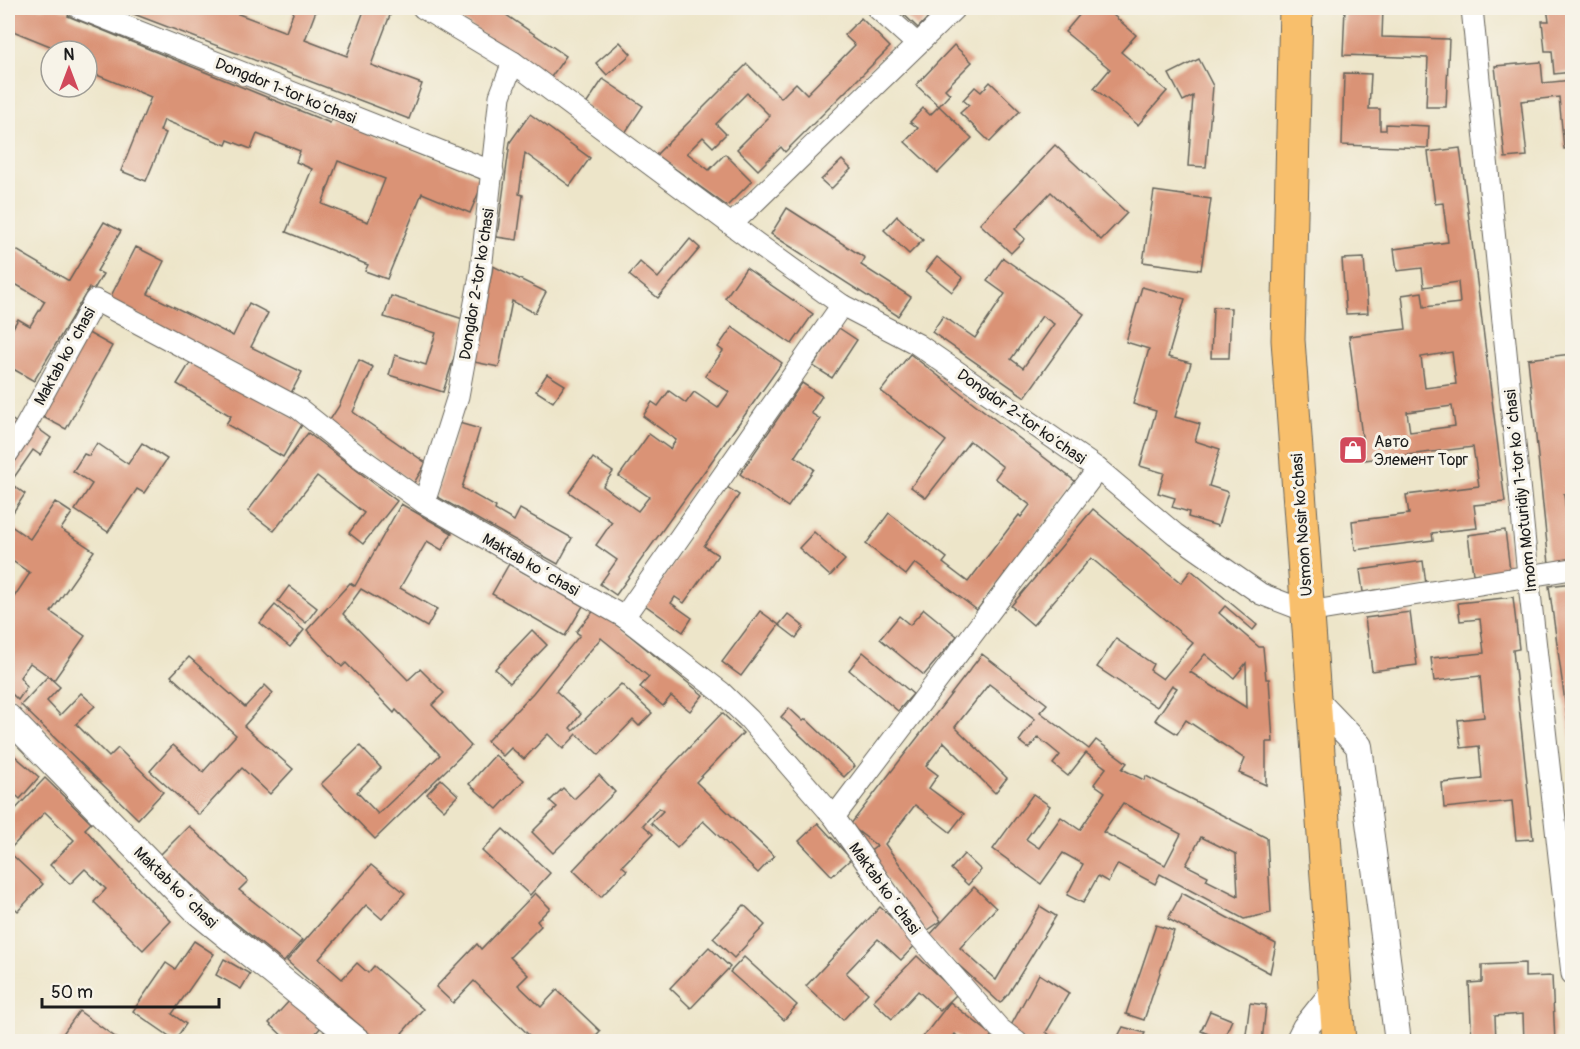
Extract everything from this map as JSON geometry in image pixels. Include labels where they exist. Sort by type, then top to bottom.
[{"type":"main road","name":"Usmon Nosir ko‘chasi","points":[[1296,8],[1288,340],[1339,1041]]},
{"type":"street","name":"Dongdor 1-tor koʼchasi","points":[[79,8],[493,172]]},
{"type":"street","name":"Dongdor 2-tor koʼchasi","points":[[423,8],[513,62],[843,305],[917,344],[1098,469],[1175,534],[1261,594],[1308,612]]},
{"type":"street","points":[[877,8],[917,44]]},
{"type":"street","points":[[732,224],[955,8]]},
{"type":"street","name":"Imom Moturidiy 1-tor koʻchasi","points":[[1472,8],[1528,575],[1572,974]]},
{"type":"street","name":"Dongdor 2-tor koʼchasi","points":[[424,503],[458,396],[481,270],[500,96],[513,62]]},
{"type":"street","name":"Maktab koʻchasi","points":[[8,453],[24,429],[95,300],[298,408],[358,456],[424,503],[624,618],[721,692],[742,712],[834,817],[916,933],[999,1028],[1017,1041]]},
{"type":"street","points":[[624,618],[843,305]]},
{"type":"street","points":[[834,817],[1098,469]]},
{"type":"street","points":[[1308,612],[1572,569]]},
{"type":"street","points":[[1315,700],[1359,746],[1398,1041]]},
{"type":"street","name":"Maktab koʻchasi","points":[[8,717],[198,912],[359,1041]]},
{"type":"street","points":[[1298,1041],[1305,1028],[1336,989]]},
{"type":"building","points":[[8,8],[58,8],[70,12],[68,16],[330,123],[332,119],[484,180],[470,213],[422,193],[387,279],[365,271],[368,265],[286,232],[312,169],[296,162],[300,151],[257,134],[251,149],[228,140],[226,145],[164,120],[160,131],[166,133],[146,181],[121,171],[151,97],[99,76],[99,39],[39,39],[39,42],[8,29]],"holes":[[[338,161],[385,179],[368,222],[322,204]]]},
{"type":"building","points":[[118,8],[207,8],[214,10],[215,8],[238,8],[236,13],[286,32],[295,8],[317,8],[305,40],[347,56],[365,8],[385,8],[392,10],[371,65],[422,84],[409,119]]},
{"type":"building","points":[[441,8],[496,8],[566,56],[549,80],[458,17],[456,19]]},
{"type":"building","points":[[897,8],[937,8],[918,28]]},
{"type":"building","points":[[1073,8],[1105,8],[1136,35],[1121,52],[1167,91],[1138,125],[1094,88],[1110,69],[1065,32],[1081,13]]},
{"type":"building","points":[[1345,8],[1383,8],[1382,37],[1449,39],[1446,107],[1426,107],[1428,58],[1343,55]]},
{"type":"building","points":[[1547,8],[1572,8],[1572,72],[1554,74],[1552,51],[1545,51],[1542,21],[1549,21]]},
{"type":"building","points":[[861,18],[890,47],[785,152],[781,147],[758,170],[737,149],[770,116],[747,93],[716,124],[726,134],[713,147],[703,137],[687,153],[709,170],[725,154],[752,181],[727,206],[656,155],[747,64],[781,98],[796,83],[807,94],[855,45],[844,35]]},
{"type":"building","points":[[620,42],[631,54],[607,75],[596,63]]},
{"type":"building","points":[[954,45],[972,62],[945,89],[950,94],[939,106],[916,85]]},
{"type":"building","points":[[1199,59],[1213,86],[1206,167],[1188,166],[1193,96],[1183,101],[1169,74]]},
{"type":"building","points":[[1541,62],[1543,83],[1572,80],[1572,148],[1564,149],[1559,97],[1521,101],[1527,156],[1505,158],[1495,66]]},
{"type":"building","points":[[1344,73],[1371,74],[1369,109],[1380,109],[1380,130],[1386,130],[1386,124],[1429,126],[1428,148],[1342,145]]},
{"type":"building","points":[[603,79],[643,106],[625,133],[585,106]]},
{"type":"building","points":[[990,82],[1020,111],[990,142],[960,113],[969,105],[963,100],[975,87],[981,92]]},
{"type":"building","points":[[939,106],[972,138],[938,173],[905,142],[918,128],[910,122],[923,108],[930,115]]},
{"type":"building","points":[[530,114],[590,158],[570,186],[525,153],[519,194],[523,195],[517,240],[497,237],[510,142]]},
{"type":"building","points":[[1055,145],[1127,213],[1101,240],[1051,192],[1015,229],[1025,239],[1011,253],[980,224]]},
{"type":"building","points":[[1460,148],[1505,502],[1474,505],[1477,528],[1432,533],[1433,540],[1355,550],[1352,521],[1409,514],[1406,495],[1479,486],[1473,447],[1365,460],[1349,336],[1406,329],[1402,295],[1422,292],[1424,307],[1460,303],[1458,282],[1424,287],[1422,268],[1397,271],[1394,249],[1448,242],[1443,203],[1435,204],[1428,152]],"holes":[[[1452,352],[1456,384],[1425,388],[1421,357]],[[1452,406],[1455,426],[1410,432],[1407,412]]]},
{"type":"building","points":[[842,160],[851,169],[831,189],[821,180]]},
{"type":"building","points":[[1154,191],[1211,199],[1201,270],[1143,262]]},
{"type":"building","points":[[787,208],[865,258],[861,265],[911,297],[898,316],[771,234]]},
{"type":"building","points":[[897,216],[923,240],[909,254],[884,230]]},
{"type":"building","points":[[104,222],[121,231],[97,271],[103,274],[93,291],[89,288],[34,381],[8,366],[8,336],[18,319],[30,326],[45,301],[8,280],[8,245],[69,281]]},
{"type":"building","points":[[690,239],[700,248],[658,298],[629,275],[640,262],[658,278]]},
{"type":"building","points":[[136,247],[164,261],[148,294],[233,336],[249,303],[268,313],[251,347],[302,372],[291,393],[109,300]]},
{"type":"building","points":[[937,257],[963,278],[952,292],[926,271]]},
{"type":"building","points":[[1003,258],[1084,314],[1025,397],[932,332],[943,316],[975,338],[1005,294],[987,281]],"holes":[[[1042,316],[1054,324],[1023,368],[1011,359]]]},
{"type":"building","points":[[1364,258],[1368,313],[1346,314],[1342,259]]},
{"type":"building","points":[[493,266],[546,292],[535,313],[512,301],[499,367],[474,362]]},
{"type":"building","points":[[746,268],[813,314],[792,344],[725,298]]},
{"type":"building","points":[[1142,287],[1185,299],[1168,357],[1191,363],[1175,417],[1200,424],[1195,441],[1220,449],[1209,486],[1228,492],[1218,526],[1188,517],[1189,512],[1172,507],[1175,498],[1158,493],[1164,473],[1140,466],[1156,411],[1133,404],[1149,349],[1126,342]]},
{"type":"building","points":[[391,296],[466,320],[443,392],[389,375],[395,355],[426,365],[436,333],[384,317]]},
{"type":"building","points":[[1213,307],[1231,308],[1229,358],[1211,358]]},
{"type":"building","points":[[732,327],[782,363],[616,595],[600,584],[617,560],[596,545],[612,522],[569,492],[593,458],[613,472],[603,486],[638,511],[649,497],[619,476],[649,434],[670,449],[676,440],[643,416],[652,402],[658,406],[669,391],[686,403],[694,392],[718,408],[729,392],[705,376],[723,351],[718,347]]},
{"type":"building","points":[[839,328],[857,340],[832,378],[813,366]]},
{"type":"building","points":[[83,330],[112,346],[66,429],[37,414]]},
{"type":"building","points":[[910,354],[1076,482],[977,610],[915,563],[906,575],[866,544],[889,513],[947,558],[943,563],[968,582],[1019,515],[1021,517],[1030,505],[995,478],[1003,467],[970,441],[926,498],[911,487],[946,441],[881,391]]},
{"type":"building","points":[[1572,354],[1572,387],[1567,387],[1572,435],[1572,493],[1564,494],[1567,520],[1572,519],[1572,561],[1549,564],[1528,359]]},
{"type":"building","points":[[193,358],[303,423],[283,457],[226,424],[231,416],[177,384]]},
{"type":"building","points":[[359,360],[373,367],[353,412],[426,463],[414,483],[328,423],[339,406]]},
{"type":"building","points":[[547,374],[565,385],[553,402],[536,391]]},
{"type":"building","points":[[802,383],[822,396],[811,413],[820,419],[795,456],[814,469],[788,507],[740,474]]},
{"type":"building","points":[[8,417],[21,426],[8,446]]},
{"type":"building","points":[[459,423],[480,429],[462,488],[496,507],[495,510],[514,521],[520,509],[572,538],[558,564],[436,496]]},
{"type":"building","points":[[33,425],[51,438],[40,455],[33,450],[10,483],[25,494],[8,520],[8,463]]},
{"type":"building","points":[[308,433],[397,501],[363,544],[349,533],[364,513],[317,476],[274,531],[248,511]]},
{"type":"building","points":[[97,443],[128,464],[142,443],[167,459],[144,493],[137,489],[108,532],[75,510],[92,484],[73,471],[84,454],[89,456]]},
{"type":"building","points":[[727,487],[739,495],[704,546],[718,555],[684,603],[675,597],[671,603],[692,618],[683,632],[645,605]]},
{"type":"building","points":[[55,502],[72,513],[61,529],[94,551],[51,612],[85,636],[54,680],[30,663],[20,677],[27,687],[18,700],[8,690],[8,606],[30,573],[8,558],[8,524],[30,539]]},
{"type":"building","points":[[401,504],[452,533],[442,550],[427,541],[400,588],[437,609],[427,627],[361,589],[343,614],[408,680],[420,669],[444,693],[432,705],[471,746],[375,839],[321,784],[360,746],[381,768],[357,792],[378,814],[440,755],[396,710],[394,713],[346,663],[342,667],[307,630],[350,583],[355,586]]},
{"type":"building","points":[[1093,509],[1181,583],[1191,570],[1257,625],[1253,630],[1225,606],[1219,613],[1259,647],[1263,647],[1266,679],[1269,679],[1273,742],[1266,742],[1266,785],[1239,773],[1245,759],[1186,720],[1177,734],[1155,720],[1177,688],[1172,685],[1157,707],[1097,667],[1116,639],[1153,664],[1150,670],[1163,679],[1193,643],[1091,558],[1033,625],[1011,606]],"holes":[[[1205,654],[1234,678],[1246,663],[1247,708],[1190,672]]]},
{"type":"building","points":[[1505,530],[1510,570],[1473,574],[1468,535]]},
{"type":"building","points":[[814,532],[845,560],[830,576],[799,548]]},
{"type":"building","points":[[1423,561],[1426,584],[1363,592],[1360,570]]},
{"type":"building","points":[[509,564],[583,606],[565,636],[492,594]]},
{"type":"building","points":[[1572,583],[1572,745],[1571,745],[1549,586]]},
{"type":"building","points":[[289,586],[317,608],[306,623],[278,601]]},
{"type":"building","points":[[1513,597],[1519,649],[1513,650],[1533,839],[1516,840],[1512,801],[1444,808],[1442,783],[1482,779],[1479,746],[1461,748],[1458,720],[1484,717],[1480,676],[1434,681],[1431,658],[1484,653],[1480,619],[1460,621],[1458,603]]},
{"type":"building","points":[[275,605],[304,630],[290,647],[260,623]]},
{"type":"building","points":[[596,608],[703,695],[690,711],[671,696],[663,706],[640,687],[649,677],[601,638],[556,691],[581,714],[570,728],[573,731],[621,684],[652,713],[639,726],[633,720],[599,755],[577,734],[563,749],[548,734],[524,759],[511,748],[503,756],[487,741],[533,693],[580,635],[576,632]]},
{"type":"building","points":[[924,609],[957,636],[924,675],[880,639],[899,616],[910,625]]},
{"type":"building","points":[[760,611],[779,625],[741,676],[722,662]]},
{"type":"building","points":[[1410,612],[1417,665],[1372,671],[1365,618]]},
{"type":"building","points":[[788,614],[804,627],[796,638],[779,625]]},
{"type":"building","points":[[532,630],[547,645],[510,683],[495,669]]},
{"type":"building","points":[[863,652],[913,694],[898,711],[849,670]]},
{"type":"building","points":[[982,654],[1047,704],[1040,712],[1089,749],[1096,740],[1127,763],[1122,769],[1144,780],[1146,776],[1267,838],[1271,913],[1244,919],[1160,874],[1155,884],[1118,864],[1108,882],[1098,876],[1083,903],[1067,895],[1083,864],[1063,853],[1041,884],[993,849],[1033,794],[1050,806],[1026,839],[1039,848],[1061,817],[1080,830],[1105,792],[1094,784],[1106,768],[1086,753],[1068,776],[1053,764],[1060,755],[1038,737],[1029,749],[1019,741],[1035,719],[989,684],[955,727],[1007,778],[995,793],[944,742],[926,766],[938,775],[929,788],[964,814],[950,832],[915,805],[885,844],[941,921],[925,932],[868,853],[877,846],[850,825]],"holes":[[[1123,803],[1181,834],[1165,865],[1103,832]],[[1201,837],[1236,854],[1238,896],[1206,880],[1208,876],[1186,865]]]},
{"type":"building","points":[[189,657],[245,707],[265,685],[273,693],[244,726],[293,769],[270,794],[242,768],[199,815],[150,771],[173,745],[203,772],[236,735],[171,676]]},
{"type":"building","points":[[48,676],[60,687],[47,701],[60,715],[81,693],[95,706],[76,724],[109,757],[118,748],[163,792],[138,819],[21,705]]},
{"type":"building","points":[[789,708],[803,721],[806,719],[855,766],[844,777],[781,717]]},
{"type":"building","points":[[722,713],[743,733],[696,782],[774,856],[758,873],[703,821],[677,848],[651,823],[663,811],[659,808],[643,825],[653,834],[622,866],[627,870],[601,897],[573,870]]},
{"type":"building","points":[[8,750],[39,777],[20,799],[8,788]]},
{"type":"building","points":[[495,755],[524,780],[497,809],[469,784]]},
{"type":"building","points":[[599,775],[615,792],[553,853],[532,832],[557,807],[550,801],[563,788],[574,799]]},
{"type":"building","points":[[45,778],[91,823],[85,829],[171,921],[143,950],[94,902],[106,889],[85,869],[70,884],[50,865],[74,840],[45,812],[8,851],[8,817]]},
{"type":"building","points":[[441,779],[458,795],[444,810],[427,794]]},
{"type":"building","points":[[818,823],[851,859],[832,876],[799,841]]},
{"type":"building","points":[[189,826],[248,881],[239,890],[302,940],[284,962],[219,910],[160,855]]},
{"type":"building","points":[[503,829],[550,873],[530,895],[482,851]]},
{"type":"building","points":[[8,851],[43,884],[18,911],[8,902]]},
{"type":"building","points":[[964,854],[981,870],[968,885],[951,869]]},
{"type":"building","points":[[371,865],[405,893],[382,919],[366,905],[319,959],[342,979],[357,963],[368,973],[374,966],[423,1009],[402,1033],[412,1042],[378,1042],[287,961]]},
{"type":"building","points":[[974,887],[996,908],[960,948],[996,980],[1040,906],[1056,916],[1009,993],[1000,1003],[928,937]]},
{"type":"building","points":[[535,893],[550,908],[537,921],[541,926],[510,957],[528,975],[518,985],[541,1007],[557,990],[600,1031],[590,1042],[536,1042],[474,981],[453,1003],[436,987],[477,944],[481,949]]},
{"type":"building","points":[[1182,893],[1276,944],[1270,973],[1168,919]]},
{"type":"building","points":[[744,905],[765,925],[734,958],[713,938]]},
{"type":"building","points":[[880,907],[918,942],[901,960],[878,939],[846,973],[868,993],[843,1020],[806,986]]},
{"type":"building","points":[[1156,925],[1174,931],[1144,1020],[1126,1014]]},
{"type":"building","points":[[194,941],[214,954],[172,1014],[186,1024],[175,1040],[133,1011],[166,963],[175,969]]},
{"type":"building","points":[[709,947],[730,967],[691,1008],[670,988]]},
{"type":"building","points":[[917,956],[957,994],[940,1011],[918,991],[892,1019],[873,1001]]},
{"type":"building","points":[[744,957],[797,1005],[784,1020],[730,972]]},
{"type":"building","points":[[224,959],[250,974],[241,989],[216,975]]},
{"type":"building","points":[[1525,963],[1525,977],[1552,976],[1555,1042],[1524,1042],[1523,1014],[1495,1016],[1496,1042],[1472,1042],[1469,983],[1482,982],[1482,965]]},
{"type":"building","points":[[1039,974],[1069,993],[1046,1032],[1059,1042],[1023,1042],[1008,1031]]},
{"type":"building","points":[[291,999],[322,1026],[308,1042],[289,1042],[269,1023]]},
{"type":"building","points":[[950,1002],[992,1035],[987,1042],[964,1042],[955,1034],[949,1042],[919,1042]]},
{"type":"building","points":[[1250,1003],[1266,1005],[1262,1042],[1245,1042]]},
{"type":"building","points":[[79,1011],[122,1042],[57,1042]]},
{"type":"building","points":[[1210,1011],[1232,1020],[1223,1040],[1201,1031]]},
{"type":"building","points":[[1123,1027],[1145,1033],[1140,1042],[1115,1042]]},
{"type":"building","points":[[325,1031],[337,1042],[315,1042]]},
{"type":"place","name":"Авто Элемент Торг","points":[[1353,450]]}]
